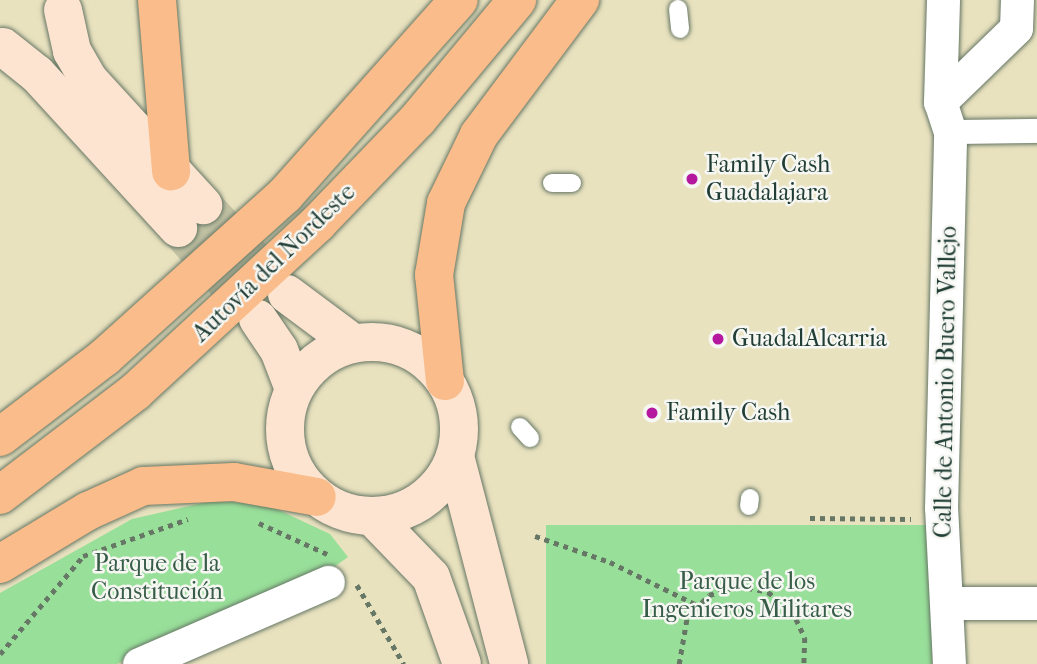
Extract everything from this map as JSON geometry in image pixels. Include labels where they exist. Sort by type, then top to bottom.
[{"type":"highway","points":[[157,0],[171,171]]},
{"type":"highway","points":[[0,412],[215,232],[327,120],[426,0]]},
{"type":"highway","name":"Autovía del Nordeste","points":[[0,437],[105,356],[285,195],[459,0]]},
{"type":"highway","name":"Autovía del Nordeste","points":[[0,495],[135,392],[318,223],[418,119],[517,0]]},
{"type":"highway","points":[[445,381],[434,275],[446,203],[479,135],[580,0]]},
{"type":"highway","points":[[0,564],[143,485],[234,482],[317,497]]},
{"type":"main road","points":[[2,47],[37,74],[190,216],[171,171],[88,79],[72,51],[65,5]]},
{"type":"main road","points":[[2,47],[27,41],[65,5]]},
{"type":"main road","points":[[288,294],[353,343]]},
{"type":"main road","points":[[258,319],[279,350],[294,389]]},
{"type":"main road","points":[[462,664],[432,577],[373,517],[317,497],[289,459],[284,435],[294,389],[329,352],[353,343],[405,348],[445,381],[458,417],[455,456],[509,664]]},
{"type":"main road","points":[[373,517],[420,502],[455,456]]},
{"type":"street","name":"Calle de Antonio Buero Vallejo","points":[[943,0],[945,117],[942,519],[949,664]]},
{"type":"street","points":[[1017,0],[1016,28],[945,117],[1037,131]]},
{"type":"street","points":[[139,664],[337,573]]},
{"type":"street","points":[[948,603],[1037,603]]},
{"type":"lane","points":[[678,9],[680,29]]},
{"type":"lane","points":[[552,183],[572,183]]},
{"type":"path","points":[[0,653],[83,556],[146,530],[202,517]]},
{"type":"path","points":[[810,518],[942,519]]},
{"type":"path","points":[[251,520],[317,545],[337,573],[375,607],[404,664]]},
{"type":"path","points":[[535,536],[610,562],[697,605]]},
{"type":"path","points":[[679,664],[681,631],[697,605],[738,586],[768,592],[800,624],[804,664]]},
{"type":"green space","name":"Parque de la Constitución","points":[[216,500],[270,506],[330,534],[348,557],[323,575],[117,664],[0,664],[0,593],[132,519]]},
{"type":"green space","name":"Parque de los Ingenieros Militares","points":[[546,525],[932,525],[932,664],[546,664]]},
{"type":"tunnel","points":[[203,205],[287,294]]},
{"type":"tunnel","points":[[178,228],[258,319]]},
{"type":"place","name":"Family Cash Guadalajara","points":[[692,179]]},
{"type":"place","name":"GuadalAlcarria","points":[[718,339]]},
{"type":"place","name":"Family Cash","points":[[652,413]]}]
